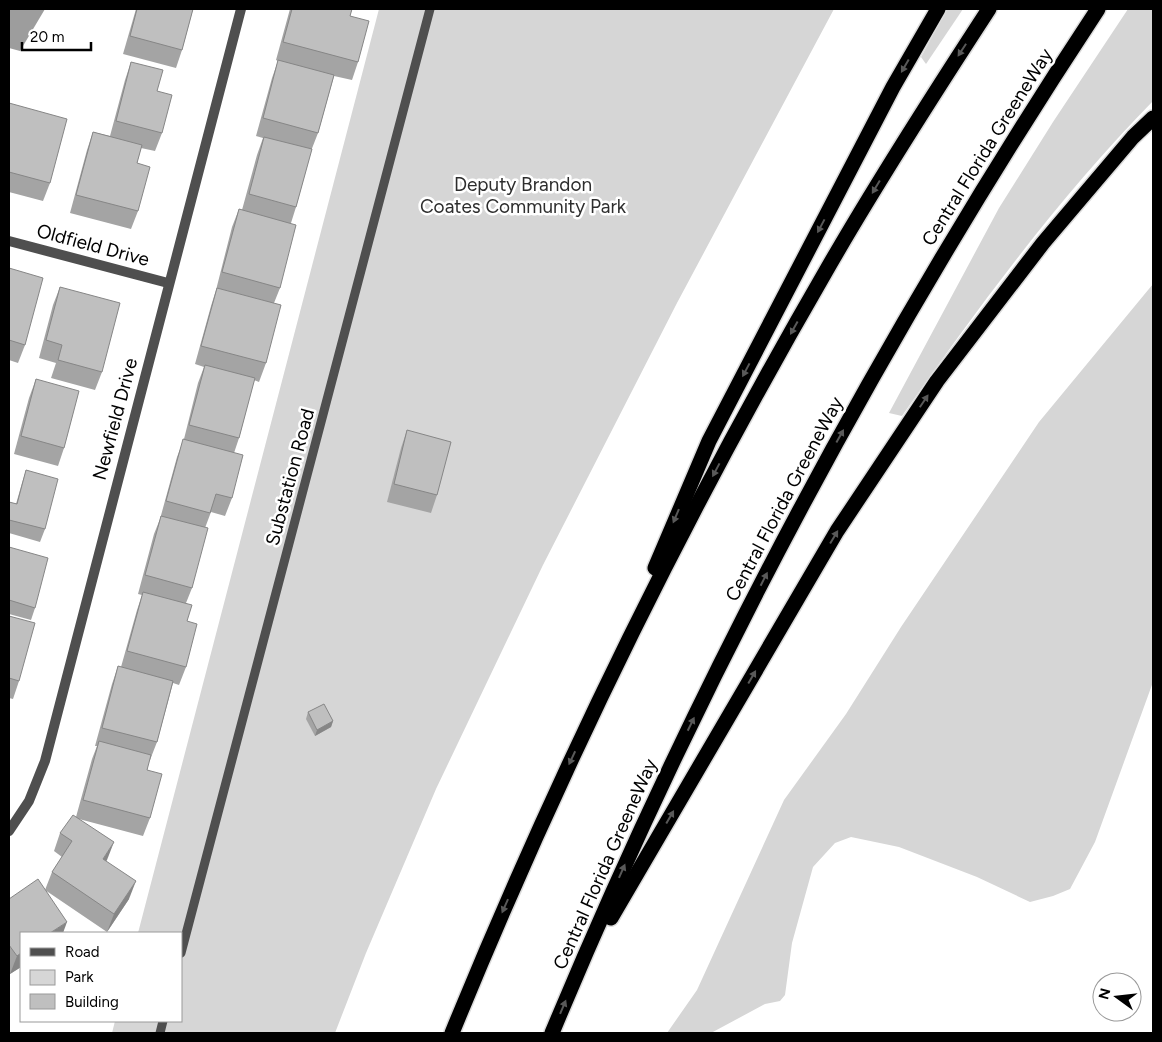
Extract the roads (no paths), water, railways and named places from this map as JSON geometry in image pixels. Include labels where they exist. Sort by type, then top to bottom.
[{"type":"highway","points":[[452,1033],[494,932],[592,714],[709,441],[893,87],[938,9]]},
{"type":"highway","points":[[592,714],[706,487],[803,311],[885,172],[989,9]]},
{"type":"highway","name":"Central Florida GreeneWay","points":[[552,1033],[624,867],[676,755],[788,531],[893,341],[969,212],[1033,108],[1098,9]]},
{"type":"highway","points":[[574,980],[848,514],[937,382],[1037,250],[1133,137],[1153,118]]},
{"type":"street","name":"Newfield Drive","points":[[9,832],[29,801],[44,761],[241,9]]},
{"type":"street","name":"Oldfield Drive","points":[[9,241],[168,283]]},
{"type":"lane","name":"Substation Road","points":[[182,949],[430,9]]},
{"type":"park label","name":"Deputy Brandon Coates Community Park","points":[[523,195]]}]
